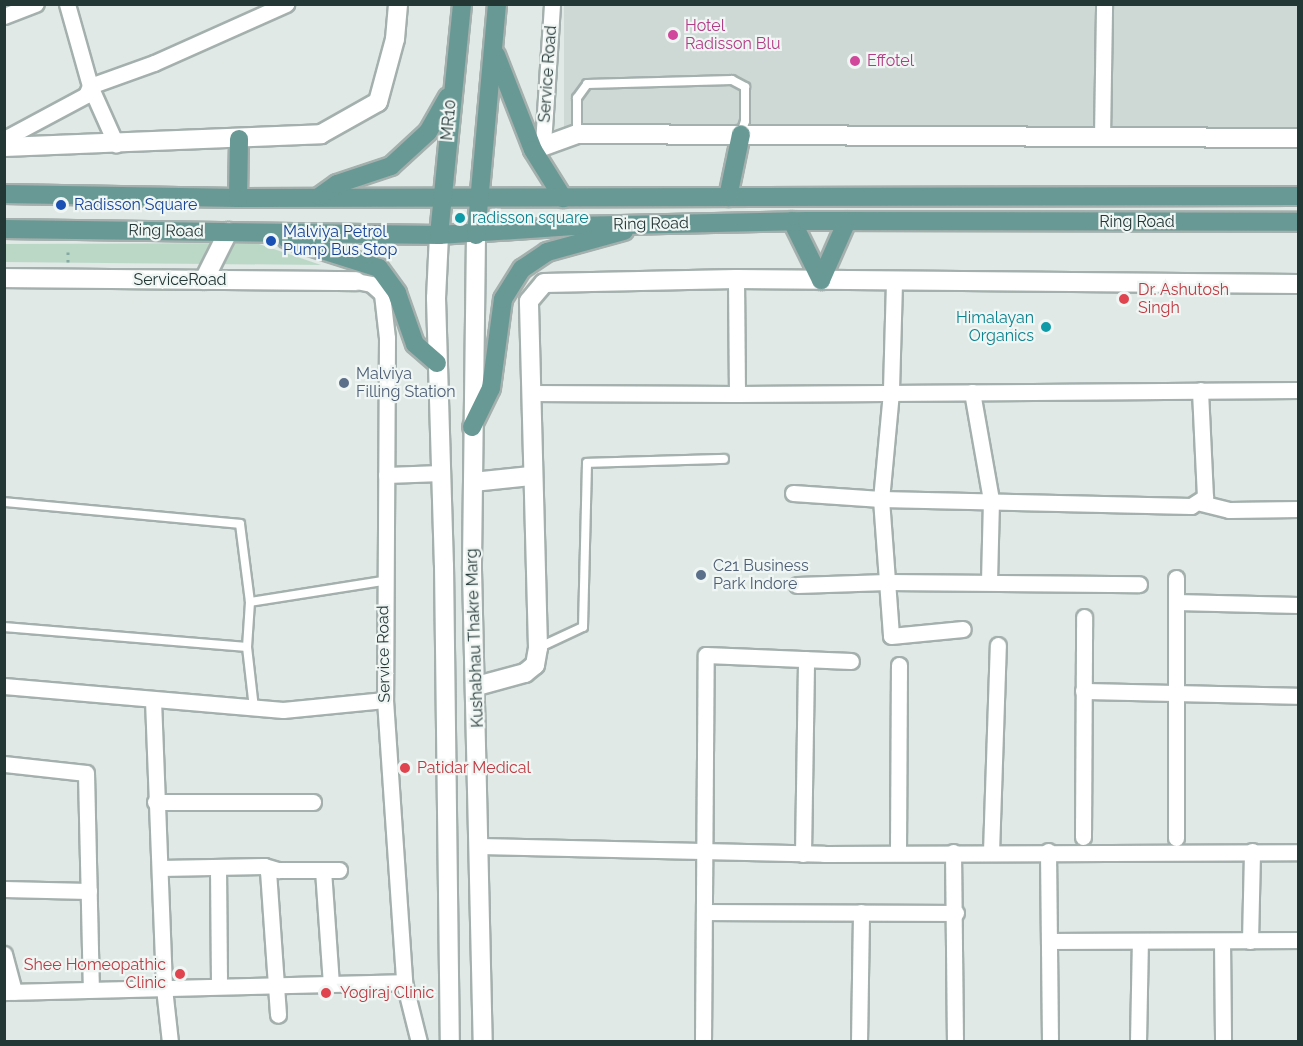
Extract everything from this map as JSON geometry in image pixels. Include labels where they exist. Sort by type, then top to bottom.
[{"type":"main road","name":"MR10","points":[[440,235],[452,90],[462,4]]},
{"type":"main road","points":[[476,235],[497,4]]},
{"type":"main road","points":[[494,48],[563,198]]},
{"type":"main road","points":[[320,196],[337,184],[391,166],[428,132],[452,90]]},
{"type":"main road","points":[[728,197],[741,134]]},
{"type":"main road","points":[[238,198],[239,140]]},
{"type":"main road","name":"Ring Road","points":[[4,194],[238,198],[320,196],[563,198],[1299,196]]},
{"type":"main road","points":[[792,221],[821,280]]},
{"type":"main road","name":"Ring Road","points":[[4,229],[476,235],[574,226],[792,221],[1299,222]]},
{"type":"main road","points":[[821,280],[848,221]]},
{"type":"main road","points":[[472,427],[491,388],[503,299],[522,269],[547,252],[649,224]]},
{"type":"main road","points":[[265,233],[379,268],[397,293],[415,344],[437,363]]},
{"type":"street","points":[[4,16],[36,4]]},
{"type":"street","points":[[67,4],[90,86],[116,144]]},
{"type":"street","points":[[4,139],[86,95],[90,86],[154,63],[286,4]]},
{"type":"street","points":[[4,147],[239,140],[321,134],[378,102],[395,39],[398,4]]},
{"type":"street","name":"Service Road","points":[[538,147],[552,4]]},
{"type":"street","points":[[1102,137],[1104,4]]},
{"type":"street","points":[[538,147],[577,134],[1299,138]]},
{"type":"street","points":[[204,280],[228,232]]},
{"type":"street","name":"Kushabhau Thakre Marg","points":[[440,235],[437,363],[441,473],[450,1041]]},
{"type":"street","name":"Kushabhau Thakre Marg","points":[[476,235],[472,427],[483,1041]]},
{"type":"street","name":"ServiceRoad","points":[[4,278],[356,281]]},
{"type":"street","points":[[736,279],[737,393]]},
{"type":"street","points":[[477,686],[525,672],[535,665],[538,648],[531,476],[529,301],[544,283],[736,279],[1299,284]]},
{"type":"street","name":"Service Road","points":[[356,281],[371,284],[381,294],[387,338],[383,581],[385,700],[404,981],[419,1041]]},
{"type":"street","points":[[894,282],[891,392],[881,499],[891,636],[963,629]]},
{"type":"street","points":[[1200,390],[1205,497],[1201,503]]},
{"type":"street","points":[[530,393],[1299,390]]},
{"type":"street","points":[[972,392],[991,500],[989,582]]},
{"type":"street","points":[[386,475],[441,473]]},
{"type":"street","points":[[473,482],[531,476]]},
{"type":"street","points":[[793,493],[881,499],[1201,503],[1229,510],[1299,509]]},
{"type":"street","points":[[1176,578],[1176,838]]},
{"type":"street","points":[[797,585],[887,582],[1139,584]]},
{"type":"street","points":[[1176,602],[1299,605]]},
{"type":"street","points":[[1083,837],[1084,617]]},
{"type":"street","points":[[991,852],[998,645]]},
{"type":"street","points":[[703,1041],[706,655],[851,661]]},
{"type":"street","points":[[803,854],[806,659]]},
{"type":"street","points":[[898,853],[899,665]]},
{"type":"street","points":[[4,686],[283,710],[385,700]]},
{"type":"street","points":[[1083,691],[1299,696]]},
{"type":"street","points":[[153,700],[155,802],[160,868],[164,988],[170,1041]]},
{"type":"street","points":[[4,764],[86,773],[92,989]]},
{"type":"street","points":[[155,802],[313,802]]},
{"type":"street","points":[[480,846],[803,854],[1048,851],[1299,852]]},
{"type":"street","points":[[1048,851],[1052,941],[1050,1041]]},
{"type":"street","points":[[1250,940],[1252,851]]},
{"type":"street","points":[[953,852],[956,913],[955,1041]]},
{"type":"street","points":[[160,868],[264,866],[278,870],[331,870],[331,983]]},
{"type":"street","points":[[264,866],[277,984],[278,1015]]},
{"type":"street","points":[[218,867],[219,986]]},
{"type":"street","points":[[4,889],[89,891]]},
{"type":"street","points":[[704,912],[956,913]]},
{"type":"street","points":[[859,1041],[861,912]]},
{"type":"street","points":[[1052,941],[1299,940]]},
{"type":"street","points":[[1138,1041],[1140,941]]},
{"type":"street","points":[[1222,941],[1223,1041]]},
{"type":"street","points":[[4,954],[9,992],[404,981]]},
{"type":"lane","points":[[577,134],[577,98],[587,84],[732,80],[745,87],[746,121],[741,134]]},
{"type":"lane","points":[[538,648],[583,627],[587,464],[724,459]]},
{"type":"lane","points":[[4,502],[240,524],[250,602],[247,647],[254,708]]},
{"type":"lane","points":[[250,602],[383,581]]},
{"type":"lane","points":[[4,627],[247,647]]},
{"type":"shaded area","points":[[564,5],[1298,5],[1298,131],[564,131]]},
{"type":"green space","points":[[256,243],[321,265],[5,262],[5,244]]},
{"type":"place","name":"Hotel Radisson Blu","points":[[673,35]]},
{"type":"place","name":"Effotel","points":[[855,61]]},
{"type":"place","name":"Radisson Square","points":[[61,205]]},
{"type":"place","name":"radisson square","points":[[460,218]]},
{"type":"place","name":"Malviya Petrol Pump Bus Stop","points":[[271,241]]},
{"type":"place","name":"Dr. Ashutosh Singh","points":[[1124,299]]},
{"type":"place","name":"Himalayan Organics","points":[[1046,327]]},
{"type":"place","name":"Malviya Filling Station","points":[[344,383]]},
{"type":"place","name":"C21 Business Park Indore","points":[[701,575]]},
{"type":"place","name":"Patidar Medical","points":[[405,768]]},
{"type":"place","name":"Shee Homeopathic Clinic","points":[[180,974]]},
{"type":"place","name":"Yogiraj Clinic","points":[[326,993]]}]
